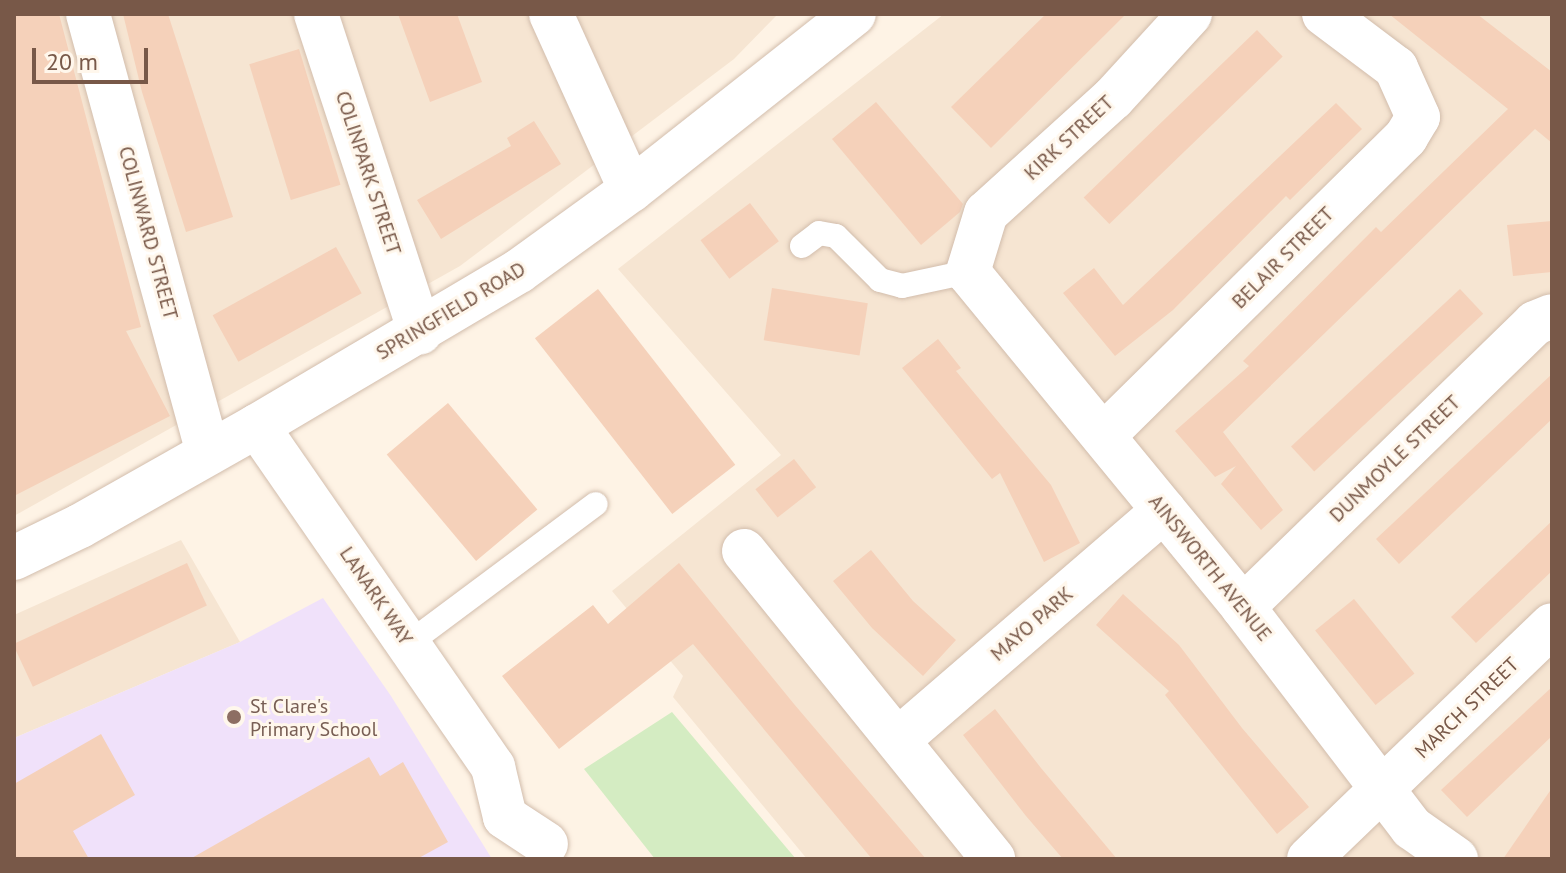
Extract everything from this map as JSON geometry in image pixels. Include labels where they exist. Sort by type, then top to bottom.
[{"type":"street","name":"COLINWARD STREET","points":[[88,14],[208,453]]},
{"type":"street","name":"COLINPARK STREET","points":[[316,14],[420,332]]},
{"type":"street","points":[[551,14],[631,190]]},
{"type":"street","name":"SPRINGFIELD ROAD","points":[[14,558],[80,526],[257,426],[519,271],[631,190],[854,14]]},
{"type":"street","name":"KIRK STREET","points":[[968,272],[986,213],[1113,98],[1190,14]]},
{"type":"street","name":"BELAIR STREET","points":[[1105,434],[1406,137],[1418,117],[1396,68],[1324,14]]},
{"type":"street","name":"AINSWORTH AVENUE","points":[[968,272],[1105,434],[1243,607],[1412,828],[1456,859]]},
{"type":"street","name":"DUNMOYLE STREET","points":[[1243,607],[1535,323],[1550,315]]},
{"type":"street","name":"LANARK WAY","points":[[257,426],[493,767],[535,797],[551,852]]},
{"type":"street","name":"MAYO PARK","points":[[899,739],[1164,510]]},
{"type":"street","points":[[744,551],[993,859]]},
{"type":"street","name":"MARCH STREET","points":[[1309,859],[1546,640]]},
{"type":"lane","points":[[802,246],[819,233],[836,236],[880,280],[902,286],[968,272]]},
{"type":"lane","points":[[408,644],[596,504]]},
{"type":"shaded area","points":[[14,14],[778,14],[734,59],[460,266],[14,516]]},
{"type":"shaded area","points":[[944,14],[1552,14],[1552,859],[807,859],[673,697],[683,676],[612,591],[781,455],[618,269]]},
{"type":"shaded area","points":[[181,540],[240,642],[14,738],[14,615]]},
{"type":"shaded area","name":"St Clare's Primary School","points":[[323,598],[391,696],[492,859],[14,859],[14,738],[240,642]]},
{"type":"green space","points":[[672,712],[796,859],[655,859],[584,769]]},
{"type":"building","points":[[14,14],[59,14],[141,327],[126,331],[170,416],[14,496]]},
{"type":"building","points":[[123,14],[168,14],[233,217],[186,232],[142,92]]},
{"type":"building","points":[[398,14],[457,14],[482,82],[430,102]]},
{"type":"building","points":[[1046,14],[1126,14],[991,148],[951,107]]},
{"type":"building","points":[[1389,14],[1477,14],[1552,72],[1552,143],[1535,129],[1223,432],[1283,510],[1261,530],[1221,484],[1236,466],[1215,477],[1175,431],[1249,366],[1243,361],[1376,227],[1381,232],[1508,109]]},
{"type":"building","points":[[1257,30],[1283,57],[1109,224],[1084,197]]},
{"type":"building","points":[[299,49],[341,185],[291,200],[249,64]]},
{"type":"building","points":[[876,102],[963,204],[960,212],[921,245],[832,139]]},
{"type":"building","points":[[1336,103],[1362,129],[1290,200],[1286,196],[1173,310],[1115,356],[1063,293],[1094,268],[1123,305]]},
{"type":"building","points":[[534,121],[561,164],[441,239],[417,200],[511,146],[507,138]]},
{"type":"building","points":[[750,203],[779,241],[729,279],[700,240]]},
{"type":"building","points":[[1552,221],[1552,272],[1513,276],[1507,225]]},
{"type":"building","points":[[336,247],[362,293],[238,362],[213,315]]},
{"type":"building","points":[[772,288],[868,303],[860,356],[764,340]]},
{"type":"building","points":[[598,289],[735,465],[672,514],[535,338]]},
{"type":"building","points":[[1460,289],[1483,314],[1314,471],[1291,447]]},
{"type":"building","points":[[938,339],[961,368],[956,371],[1051,485],[1080,543],[1044,562],[1000,473],[992,479],[902,368]]},
{"type":"building","points":[[1552,374],[1552,419],[1399,564],[1376,539]]},
{"type":"building","points":[[448,403],[537,509],[476,561],[387,454]]},
{"type":"building","points":[[794,459],[816,487],[778,518],[755,489]]},
{"type":"building","points":[[1552,521],[1552,571],[1476,643],[1451,617]]},
{"type":"building","points":[[871,550],[913,601],[956,640],[923,676],[872,628],[833,581]]},
{"type":"building","points":[[187,563],[207,606],[33,687],[14,644]]},
{"type":"building","points":[[679,563],[926,859],[872,859],[693,644],[559,749],[502,676],[593,605],[608,624]]},
{"type":"building","points":[[1123,594],[1179,645],[1242,728],[1309,807],[1277,834],[1165,695],[1169,691],[1096,625]]},
{"type":"building","points":[[1354,599],[1414,674],[1376,705],[1315,630]]},
{"type":"building","points":[[1552,687],[1552,736],[1467,817],[1441,790]]},
{"type":"building","points":[[995,709],[1117,859],[1063,859],[1026,816],[963,735]]},
{"type":"building","points":[[101,734],[135,795],[73,831],[89,859],[14,859],[14,784]]},
{"type":"building","points":[[369,757],[380,776],[403,762],[448,842],[417,859],[190,859]]},
{"type":"building","points":[[1552,788],[1552,859],[1503,859]]},
{"type":"place","name":"St Clare's Primary School","points":[[234,717]]}]
